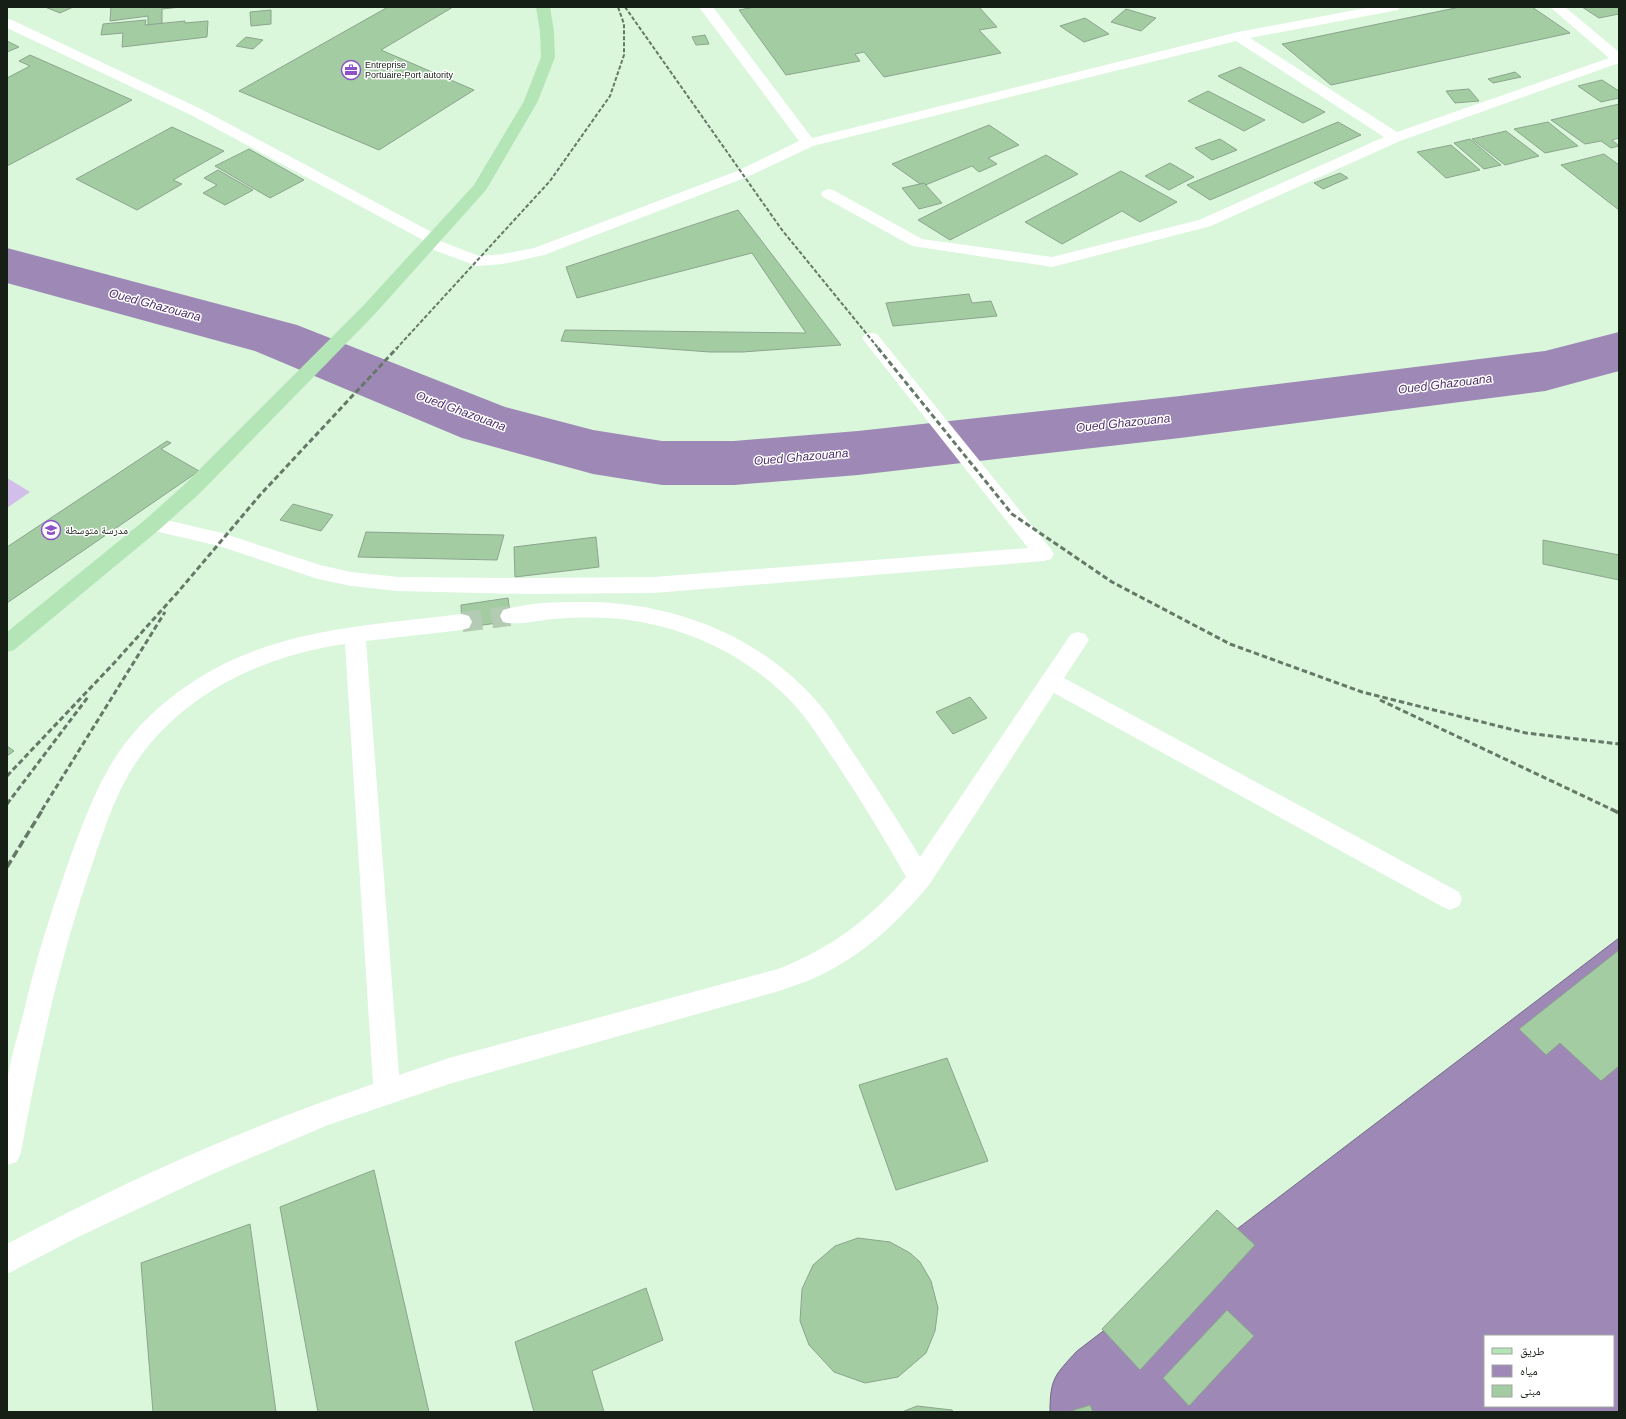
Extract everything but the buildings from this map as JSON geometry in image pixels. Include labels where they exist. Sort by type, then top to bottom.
[{"type":"main road","points":[[7,644],[153,524],[192,488],[368,311],[480,187],[530,101],[548,57],[547,32],[543,7]]},
{"type":"street","points":[[706,7],[808,143]]},
{"type":"street","points":[[7,23],[196,112],[431,241],[477,261],[538,252],[742,174],[808,143],[1238,36],[1393,7]]},
{"type":"street","points":[[1557,7],[1619,59]]},
{"type":"street","points":[[1238,36],[1395,138]]},
{"type":"street","points":[[830,194],[918,242],[1052,262],[1205,223],[1395,138],[1619,59]]},
{"type":"street","points":[[153,524],[222,540],[318,572],[350,579],[398,584],[526,586],[647,585],[1044,554],[870,338]]},
{"type":"street","points":[[510,616],[570,610],[602,610],[663,618],[695,628],[725,641],[753,657],[779,676],[802,698],[821,723],[871,796],[920,878]]},
{"type":"street","points":[[7,1152],[24,1059],[46,967],[73,882],[102,803],[116,775],[135,747],[158,722],[185,700],[213,681],[241,666],[269,654],[299,645],[355,635],[462,622]]},
{"type":"street","points":[[355,635],[387,1092]]},
{"type":"street","points":[[7,1260],[66,1228],[198,1166],[326,1114],[449,1071],[779,980],[813,967],[844,950],[872,930],[898,905],[920,878],[1078,640]]},
{"type":"street","points":[[1051,681],[1450,899]]},
{"type":"shaded area","points":[[7,478],[30,492],[7,508]]},
{"type":"water","points":[[1619,938],[1619,1412],[1050,1412],[1053,1384],[1055,1378],[1077,1351]]},
{"type":"waterway","name":"Oued Ghazouana","points":[[7,265],[276,338],[485,423],[593,452],[662,463],[734,463],[858,453],[1180,417],[1545,371],[1619,351]]},
{"type":"tunnel","points":[[462,622],[510,616]]},
{"type":"railway","points":[[396,349],[550,181],[610,96],[624,55],[624,24],[618,7]]},
{"type":"railway","points":[[625,7],[782,230],[879,349]]},
{"type":"railway","points":[[7,776],[115,662],[178,592],[260,495],[397,348]]},
{"type":"railway","points":[[878,348],[1012,514],[1112,582],[1230,644],[1362,692],[1526,733],[1619,744]]},
{"type":"railway","points":[[42,810],[165,612]]},
{"type":"railway","points":[[7,804],[88,697]]},
{"type":"railway","points":[[1380,700],[1613,810]]},
{"type":"railway","points":[[7,867],[43,809]]},
{"type":"railway","points":[[1613,810],[1619,813]]},
{"type":"place","name":"Entreprise Portuaire-Port autority","points":[[351,70]]},
{"type":"place","name":"مدرسة متوسطة","points":[[51,530]]}]
